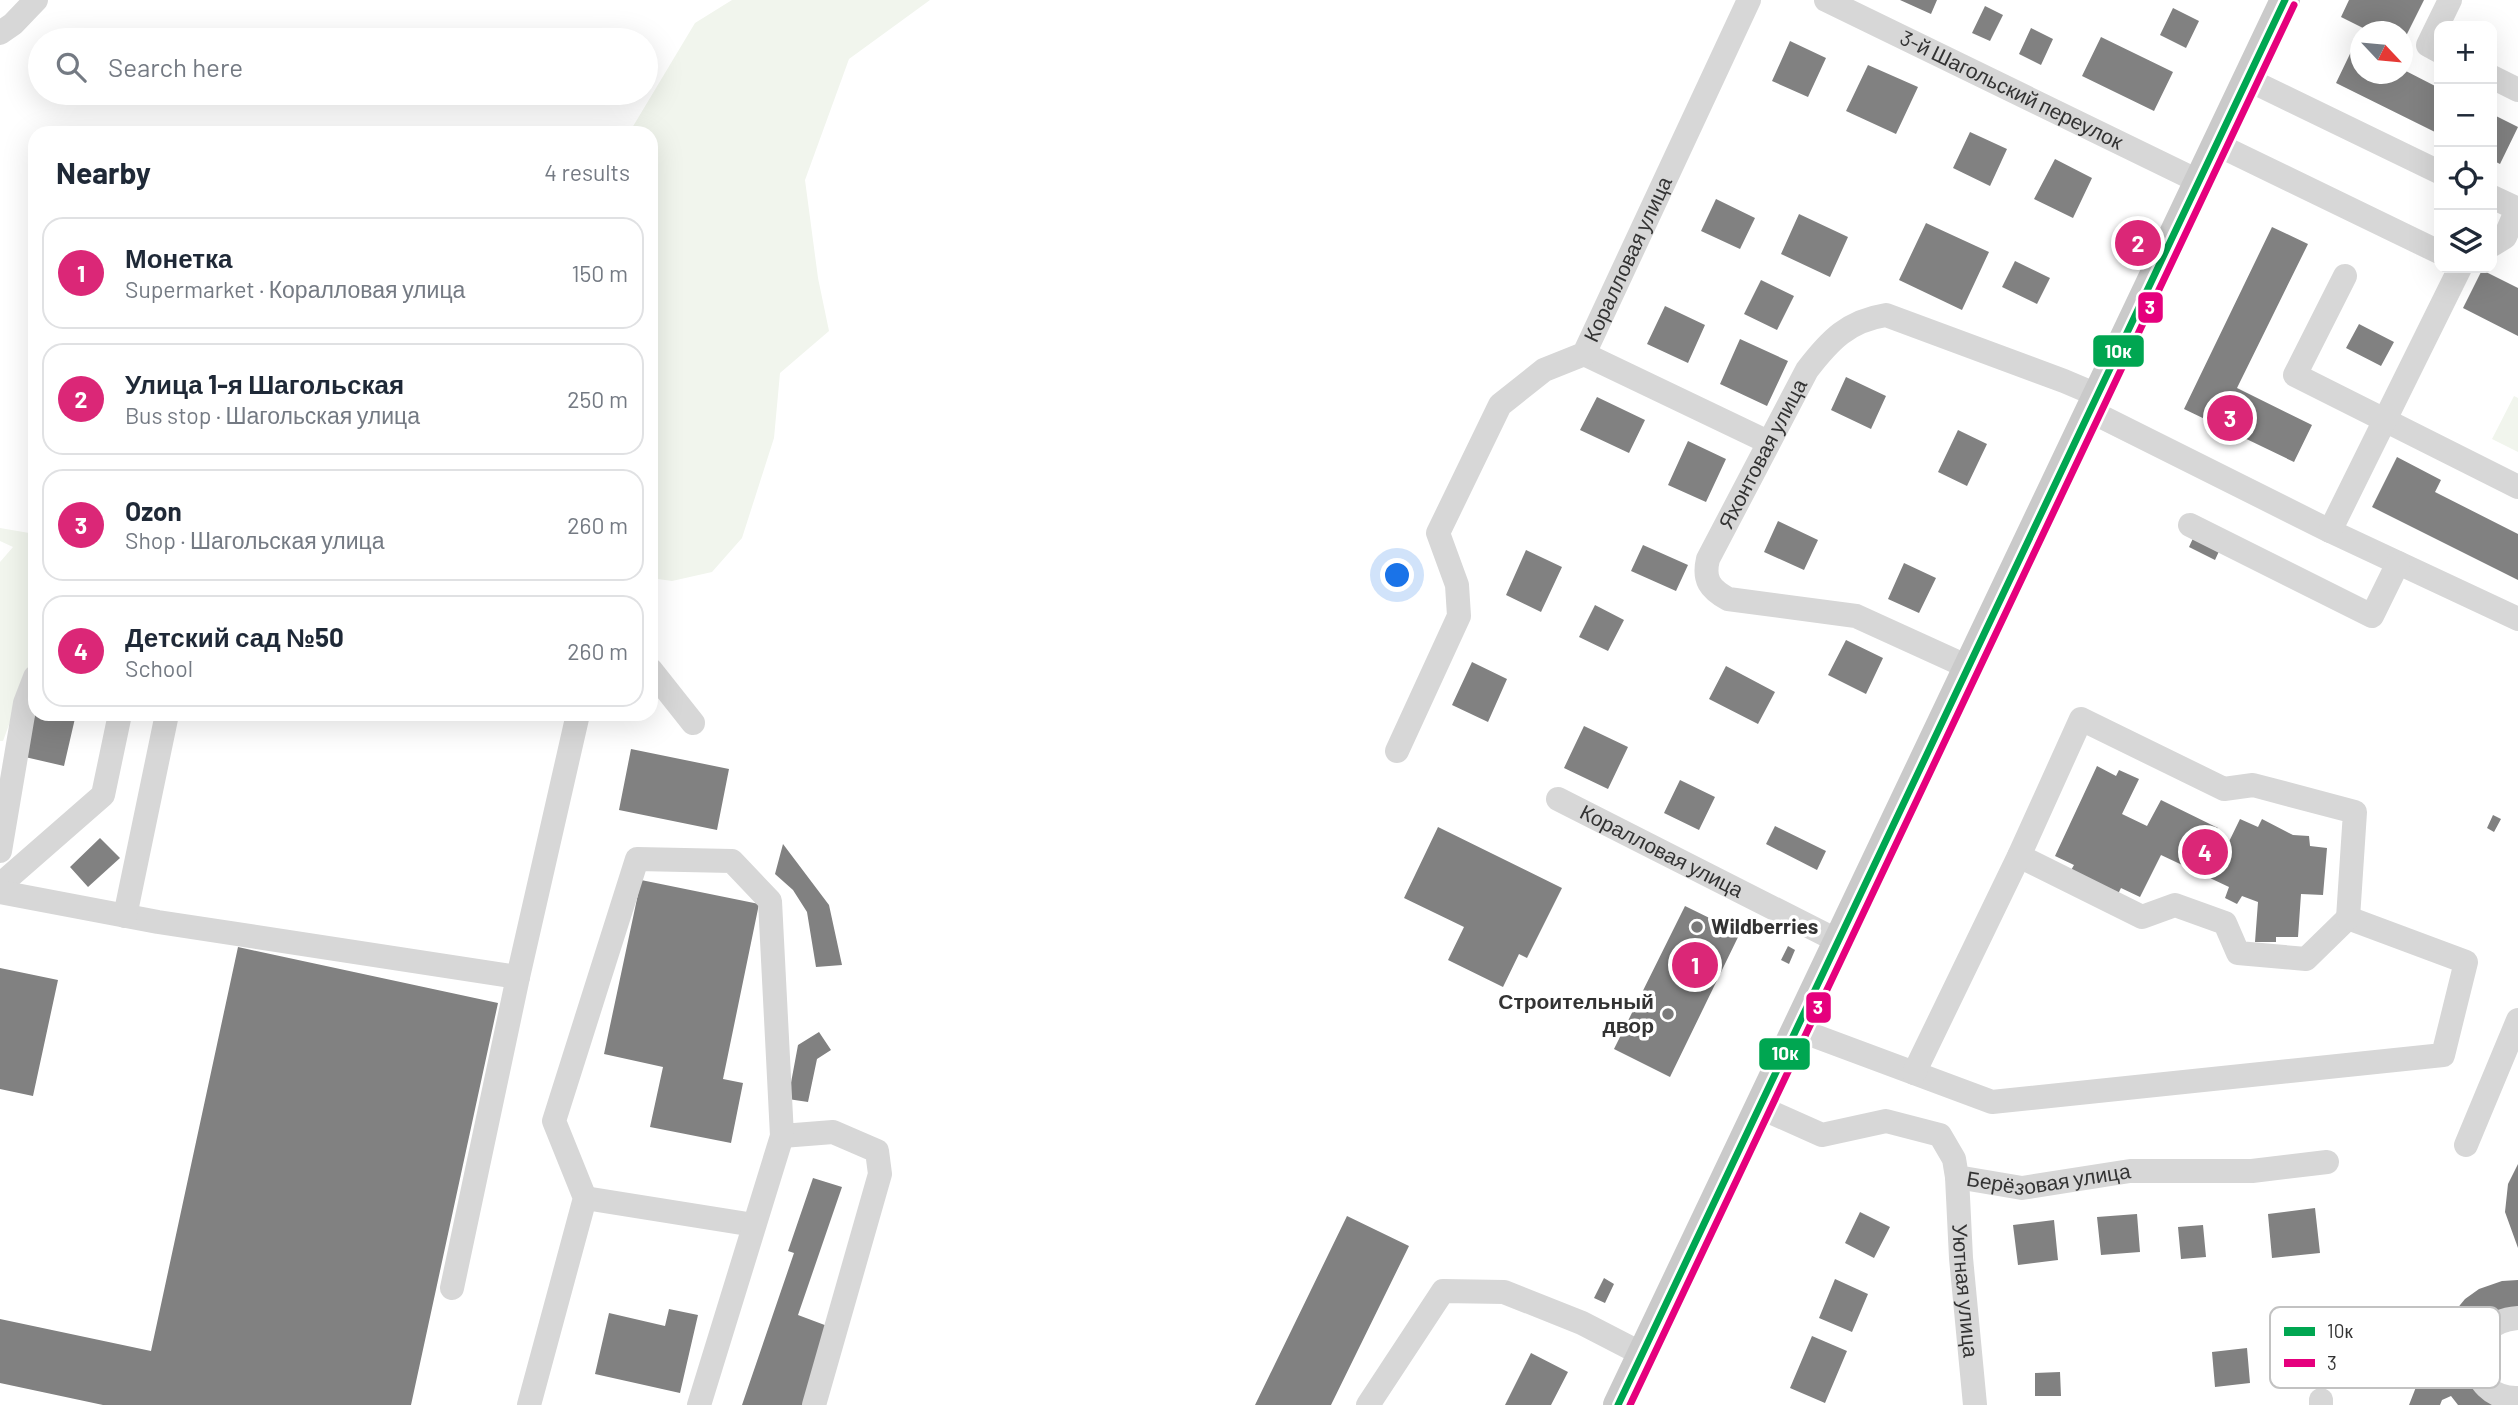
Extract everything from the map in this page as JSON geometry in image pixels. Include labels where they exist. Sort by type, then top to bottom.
[{"type":"main road","points":[[1618,1405],[2285,0]]},
{"type":"street","points":[[0,33],[13,24],[36,0]]},
{"type":"street","name":"Коралловая улица","points":[[1397,751],[1459,616],[1457,585],[1438,533],[1457,491],[1500,405],[1544,370],[1584,354],[1749,0]]},
{"type":"street","name":"3-й Шагольский переулок","points":[[1826,0],[2198,181]]},
{"type":"street","points":[[2440,21],[2450,0]]},
{"type":"street","points":[[2434,33],[2428,46],[2434,49]]},
{"type":"street","points":[[2247,79],[2434,170]]},
{"type":"street","points":[[2497,80],[2518,90]]},
{"type":"street","points":[[2216,144],[2434,250]]},
{"type":"street","points":[[2497,199],[2517,209],[2505,245]]},
{"type":"street","points":[[2330,530],[2458,273]]},
{"type":"street","points":[[2345,276],[2295,375],[2518,487]]},
{"type":"street","name":"Яхонтовая улица","points":[[1968,667],[1856,616],[1728,599],[1716,593],[1708,584],[1705,571],[1708,559],[1807,370],[1824,347],[1866,318],[1886,315],[2064,380],[2094,403],[2330,530],[2518,620]]},
{"type":"street","points":[[1584,354],[1768,442]]},
{"type":"street","points":[[2190,525],[2372,617],[2398,563]]},
{"type":"street","points":[[658,679],[693,723]]},
{"type":"street","points":[[0,851],[28,694]]},
{"type":"street","points":[[1914,1073],[2019,856],[2081,719],[2224,789],[2253,785],[2355,812],[2348,918],[2306,959],[2238,953],[2225,923],[2175,905],[2142,917],[2019,856]]},
{"type":"street","points":[[0,885],[103,795],[119,721]]},
{"type":"street","points":[[125,916],[166,721]]},
{"type":"street","points":[[452,1288],[518,977],[576,721]]},
{"type":"street","name":"Коралловая улица","points":[[1558,799],[1838,941]]},
{"type":"street","points":[[529,1405],[585,1198],[554,1121],[637,859],[732,861],[770,901],[782,1136],[699,1405]]},
{"type":"street","points":[[0,892],[125,916],[518,977]]},
{"type":"street","points":[[1797,1029],[1992,1102],[2443,1055],[2466,962],[2348,918]]},
{"type":"street","points":[[2466,1145],[2518,1020]]},
{"type":"street","name":"Берёзовая улица","points":[[1759,1107],[1822,1135],[1886,1121],[1940,1135],[1954,1159],[1957,1177],[2022,1188],[2130,1171],[2252,1171],[2327,1162]]},
{"type":"street","points":[[782,1136],[833,1132],[877,1151],[880,1174],[814,1405]]},
{"type":"street","name":"Уютная улица","points":[[1957,1177],[1961,1258],[1975,1405]]},
{"type":"street","points":[[585,1198],[754,1225]]},
{"type":"street","points":[[1368,1405],[1443,1291],[1504,1292],[1582,1323],[1643,1354]]},
{"type":"street","points":[[2500,1321],[2518,1318]]},
{"type":"street","points":[[2489,1388],[2496,1394],[2518,1398]]},
{"type":"shaded area","points":[[732,0],[930,0],[849,59],[805,180],[818,278],[829,331],[780,373],[774,438],[742,538],[712,572],[672,581],[658,579],[658,126],[633,126],[646,105],[658,105],[658,85],[695,23]]},
{"type":"shaded area","points":[[2514,396],[2518,398],[2518,452],[2492,439]]},
{"type":"shaded area","points":[[0,528],[28,533],[28,673],[3,741],[0,741],[0,562],[13,547],[0,541]]},
{"type":"building","points":[[1900,0],[1937,0],[1931,14]]},
{"type":"building","points":[[2349,0],[2424,0],[2413,22],[2350,22],[2341,17]]},
{"type":"building","points":[[1985,6],[2003,15],[1990,41],[1972,33]]},
{"type":"building","points":[[2173,8],[2199,21],[2186,48],[2160,35]]},
{"type":"building","points":[[2031,28],[2053,39],[2041,65],[2019,54]]},
{"type":"building","points":[[2101,37],[2173,72],[2154,111],[2082,76]]},
{"type":"building","points":[[1790,41],[1826,58],[1808,97],[1772,81]]},
{"type":"building","points":[[2350,54],[2350,84],[2413,84],[2413,75],[2434,85],[2434,132],[2336,83]]},
{"type":"building","points":[[1868,65],[1918,87],[1896,134],[1846,111]]},
{"type":"building","points":[[2497,116],[2518,127],[2500,164],[2497,162]]},
{"type":"building","points":[[1970,132],[2007,149],[1990,186],[1953,168]]},
{"type":"building","points":[[2055,159],[2092,178],[2073,218],[2034,199]]},
{"type":"building","points":[[1716,199],[1755,218],[1740,249],[1701,231]]},
{"type":"building","points":[[1799,214],[1848,237],[1830,277],[1781,254]]},
{"type":"building","points":[[1926,223],[1989,252],[1962,310],[1899,280]]},
{"type":"building","points":[[2272,227],[2308,244],[2237,388],[2312,425],[2294,462],[2184,409]]},
{"type":"building","points":[[2015,261],[2050,278],[2037,304],[2002,287]]},
{"type":"building","points":[[2480,273],[2488,273],[2518,288],[2518,336],[2463,308]]},
{"type":"building","points":[[1761,280],[1794,296],[1777,330],[1744,314]]},
{"type":"building","points":[[1665,306],[1705,325],[1688,363],[1647,344]]},
{"type":"building","points":[[2359,324],[2394,342],[2381,366],[2346,348]]},
{"type":"building","points":[[1740,339],[1788,361],[1767,406],[1720,384]]},
{"type":"building","points":[[1846,377],[1886,396],[1871,429],[1831,410]]},
{"type":"building","points":[[1597,397],[1645,420],[1629,453],[1580,430]]},
{"type":"building","points":[[1958,430],[1987,444],[1967,486],[1938,472]]},
{"type":"building","points":[[1688,441],[1726,459],[1706,502],[1668,485]]},
{"type":"building","points":[[2397,457],[2441,480],[2435,492],[2518,534],[2518,580],[2372,507]]},
{"type":"building","points":[[1778,521],[1818,540],[1804,570],[1764,552]]},
{"type":"building","points":[[2195,534],[2221,547],[2215,560],[2189,547]]},
{"type":"building","points":[[1643,545],[1688,565],[1676,591],[1631,571]]},
{"type":"building","points":[[1526,550],[1562,567],[1541,612],[1506,595]]},
{"type":"building","points":[[1904,563],[1936,578],[1919,613],[1888,599]]},
{"type":"building","points":[[1595,605],[1624,620],[1608,651],[1579,637]]},
{"type":"building","points":[[1846,640],[1883,658],[1866,694],[1828,675]]},
{"type":"building","points":[[1472,662],[1507,679],[1488,722],[1452,705]]},
{"type":"building","points":[[1726,666],[1775,692],[1758,724],[1709,699]]},
{"type":"building","points":[[33,721],[74,721],[64,766],[25,757]]},
{"type":"building","points":[[1584,726],[1628,747],[1608,789],[1564,768]]},
{"type":"building","points":[[631,749],[729,769],[717,830],[619,810]]},
{"type":"building","points":[[2097,766],[2116,776],[2119,770],[2139,779],[2122,814],[2147,826],[2161,800],[2218,828],[2207,849],[2222,856],[2240,819],[2258,827],[2262,819],[2293,835],[2309,836],[2310,846],[2327,848],[2323,895],[2301,894],[2298,937],[2276,937],[2276,942],[2255,942],[2258,902],[2242,896],[2237,904],[2225,898],[2229,887],[2161,855],[2140,897],[2121,888],[2117,896],[2070,872],[2074,865],[2055,856]]},
{"type":"building","points":[[1680,780],[1715,797],[1699,830],[1664,813]]},
{"type":"building","points":[[2493,815],[2501,819],[2494,832],[2487,828]]},
{"type":"building","points":[[1775,826],[1826,851],[1817,870],[1766,844]]},
{"type":"building","points":[[1438,827],[1562,888],[1527,958],[1519,954],[1503,987],[1448,960],[1464,927],[1404,898]]},
{"type":"building","points":[[100,838],[120,858],[88,887],[70,867]]},
{"type":"building","points":[[783,844],[829,905],[842,965],[816,967],[807,912],[793,890],[775,874]]},
{"type":"building","points":[[641,880],[759,904],[723,1079],[743,1083],[731,1143],[650,1127],[663,1067],[604,1054]]},
{"type":"building","points":[[1685,906],[1740,933],[1670,1077],[1614,1049]]},
{"type":"building","points":[[1788,946],[1795,950],[1789,964],[1781,960]]},
{"type":"building","points":[[238,947],[498,1003],[411,1405],[103,1405],[0,1383],[0,1319],[151,1351]]},
{"type":"building","points":[[0,968],[58,980],[33,1096],[0,1089]]},
{"type":"building","points":[[819,1032],[831,1050],[817,1059],[808,1102],[788,1099],[798,1045]]},
{"type":"building","points":[[2518,1164],[2518,1248],[2505,1212],[2508,1184]]},
{"type":"building","points":[[813,1178],[842,1187],[798,1315],[830,1327],[804,1405],[742,1405],[794,1253],[788,1251]]},
{"type":"building","points":[[2315,1208],[2320,1253],[2272,1258],[2268,1214]]},
{"type":"building","points":[[1860,1212],[1890,1227],[1874,1258],[1845,1243]]},
{"type":"building","points":[[2137,1214],[2140,1252],[2101,1255],[2097,1217]]},
{"type":"building","points":[[1347,1216],[1409,1246],[1331,1405],[1255,1405]]},
{"type":"building","points":[[2054,1220],[2058,1260],[2018,1265],[2013,1225]]},
{"type":"building","points":[[2203,1225],[2206,1257],[2181,1259],[2178,1227]]},
{"type":"building","points":[[1604,1278],[1614,1284],[1605,1303],[1594,1298]]},
{"type":"building","points":[[1835,1279],[1868,1294],[1852,1332],[1819,1318]]},
{"type":"building","points":[[2518,1280],[2518,1308],[2500,1317],[2500,1307],[2458,1307],[2479,1289],[2502,1281]]},
{"type":"building","points":[[669,1309],[698,1315],[680,1393],[595,1374],[609,1313],[665,1326]]},
{"type":"building","points":[[1812,1336],[1847,1351],[1825,1403],[1790,1388]]},
{"type":"building","points":[[2247,1348],[2250,1383],[2215,1387],[2212,1352]]},
{"type":"building","points":[[1531,1353],[1568,1372],[1551,1405],[1505,1405]]},
{"type":"building","points":[[2060,1372],[2061,1396],[2035,1396],[2035,1373]]},
{"type":"building","points":[[2416,1388],[2495,1388],[2501,1405],[2458,1405],[2451,1396],[2442,1400],[2440,1405],[2409,1405]]},
{"type":"transit line","name":"10к","points":[[1618,1405],[2285,0]]},
{"type":"transit line","name":"3","points":[[1630,1405],[2294,5]]},
{"type":"place","name":"Улица 1-я Шагольская","points":[[2138,243]]},
{"type":"place","name":"Ozon","points":[[2230,418]]},
{"type":"place","name":"Детский сад №50","points":[[2205,852]]},
{"type":"place","name":"Wildberries","points":[[1697,927]]},
{"type":"place","name":"Монетка","points":[[1695,965]]},
{"type":"place","name":"Строительный двор","points":[[1668,1014]]}]
